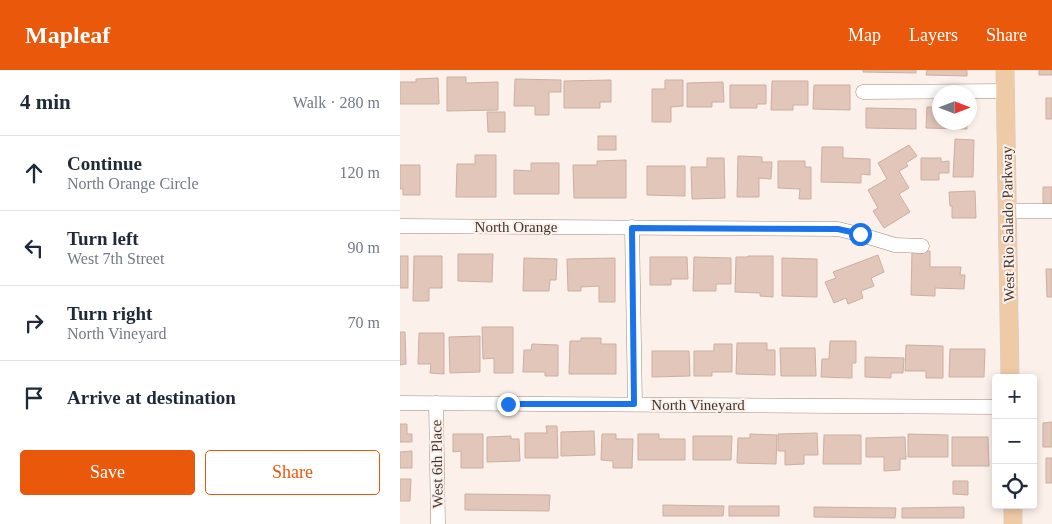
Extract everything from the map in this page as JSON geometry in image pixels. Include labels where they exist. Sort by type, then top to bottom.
[{"type":"main road","name":"West Rio Salado Parkway","points":[[1005,70],[1010,374]]},
{"type":"main road","points":[[1013,509],[1013,524]]},
{"type":"street","points":[[863,92],[1005,91]]},
{"type":"street","points":[[1008,211],[1052,211]]},
{"type":"street","name":"North Orange","points":[[400,226],[838,229],[894,245],[922,246]]},
{"type":"street","points":[[632,228],[634,404]]},
{"type":"street","name":"North Vineyard","points":[[400,403],[992,407]]},
{"type":"street","name":"West 6th Place","points":[[436,403],[438,524]]},
{"type":"building","points":[[863,70],[916,70],[916,73],[863,72]]},
{"type":"building","points":[[927,70],[967,70],[967,76],[926,75]]},
{"type":"building","points":[[1039,70],[1052,70],[1052,75],[1039,75]]},
{"type":"building","points":[[447,77],[466,77],[466,83],[498,82],[498,110],[447,111]]},
{"type":"building","points":[[438,78],[439,104],[400,104],[400,82],[416,82],[416,79]]},
{"type":"building","points":[[515,79],[561,80],[561,92],[549,92],[549,115],[535,115],[535,106],[514,106]]},
{"type":"building","points":[[611,80],[611,102],[600,102],[600,108],[564,108],[564,81]]},
{"type":"building","points":[[665,80],[683,80],[683,106],[671,107],[671,122],[652,122],[652,89],[665,89]]},
{"type":"building","points":[[772,81],[808,81],[808,105],[793,105],[793,110],[771,110]]},
{"type":"building","points":[[723,82],[724,102],[712,102],[712,107],[687,107],[687,83]]},
{"type":"building","points":[[730,85],[766,85],[766,104],[757,104],[757,108],[730,108]]},
{"type":"building","points":[[814,85],[850,85],[850,110],[813,109]]},
{"type":"building","points":[[1046,98],[1052,98],[1052,119],[1046,119]]},
{"type":"building","points":[[927,107],[932,107],[932,128],[926,128]]},
{"type":"building","points":[[866,108],[916,109],[916,129],[866,128]]},
{"type":"building","points":[[487,112],[505,112],[505,132],[488,132]]},
{"type":"building","points":[[598,136],[616,136],[616,150],[598,150]]},
{"type":"building","points":[[955,139],[974,140],[973,177],[953,177]]},
{"type":"building","points":[[909,145],[917,156],[906,163],[908,166],[899,171],[909,188],[899,194],[910,212],[884,228],[873,211],[878,208],[868,190],[887,179],[878,163]]},
{"type":"building","points":[[822,147],[843,147],[843,158],[870,159],[870,175],[861,174],[861,183],[821,182]]},
{"type":"building","points":[[475,155],[496,155],[496,197],[456,197],[457,164],[475,164]]},
{"type":"building","points":[[738,156],[762,157],[762,162],[772,162],[771,179],[759,178],[759,197],[737,197]]},
{"type":"building","points":[[707,158],[724,158],[725,198],[692,199],[691,167],[707,167]]},
{"type":"building","points":[[921,158],[941,158],[941,162],[949,161],[949,173],[939,173],[939,180],[921,180]]},
{"type":"building","points":[[626,160],[626,198],[574,198],[573,165],[597,165],[597,161]]},
{"type":"building","points":[[778,161],[805,161],[805,167],[811,167],[811,199],[799,199],[800,189],[778,188]]},
{"type":"building","points":[[531,163],[559,163],[559,194],[514,194],[514,170],[531,171]]},
{"type":"building","points":[[400,165],[420,165],[420,195],[403,195],[403,189],[400,189]]},
{"type":"building","points":[[647,166],[685,166],[685,196],[647,195]]},
{"type":"building","points":[[1043,187],[1052,187],[1052,209],[1043,210]]},
{"type":"building","points":[[975,191],[976,218],[952,218],[949,192]]},
{"type":"building","points":[[912,251],[930,251],[930,267],[961,267],[960,275],[965,275],[964,289],[935,288],[935,296],[911,295]]},
{"type":"building","points":[[458,254],[493,254],[492,282],[458,281]]},
{"type":"building","points":[[878,255],[884,272],[871,278],[874,286],[861,291],[863,298],[848,304],[846,298],[834,303],[825,282],[836,278],[833,272]]},
{"type":"building","points":[[400,256],[408,256],[408,288],[400,288]]},
{"type":"building","points":[[414,256],[442,256],[442,288],[429,288],[429,301],[413,301]]},
{"type":"building","points":[[773,256],[773,297],[760,296],[760,293],[735,292],[736,257]]},
{"type":"building","points":[[650,257],[687,257],[688,279],[671,279],[671,285],[650,285]]},
{"type":"building","points":[[694,257],[731,258],[731,284],[716,284],[716,291],[693,291]]},
{"type":"building","points":[[524,258],[557,259],[556,280],[550,280],[549,291],[523,291]]},
{"type":"building","points":[[615,258],[615,302],[599,302],[599,286],[581,287],[581,291],[568,291],[567,259]]},
{"type":"building","points":[[782,258],[817,259],[817,297],[782,296]]},
{"type":"building","points":[[1046,269],[1052,269],[1052,297],[1047,297]]},
{"type":"building","points":[[482,327],[513,327],[513,373],[494,373],[494,358],[483,359]]},
{"type":"building","points":[[400,332],[405,332],[406,364],[400,365]]},
{"type":"building","points":[[419,333],[444,333],[444,374],[430,373],[431,364],[418,364]]},
{"type":"building","points":[[480,336],[480,372],[450,373],[449,337]]},
{"type":"building","points":[[581,338],[601,338],[601,344],[616,344],[616,374],[569,374],[570,341],[581,341]]},
{"type":"building","points":[[830,341],[856,341],[856,363],[852,363],[852,378],[821,377],[822,359],[829,359]]},
{"type":"building","points":[[737,343],[767,343],[767,350],[775,350],[775,375],[736,374]]},
{"type":"building","points":[[532,344],[558,345],[558,376],[545,376],[545,372],[523,372],[524,350],[531,350]]},
{"type":"building","points":[[714,344],[732,344],[732,372],[712,372],[712,376],[694,376],[694,351],[714,351]]},
{"type":"building","points":[[906,345],[943,346],[943,378],[926,378],[926,371],[905,371]]},
{"type":"building","points":[[780,348],[815,348],[816,376],[781,376]]},
{"type":"building","points":[[950,349],[985,349],[984,377],[949,377]]},
{"type":"building","points":[[652,351],[689,351],[690,376],[652,377]]},
{"type":"building","points":[[865,357],[904,358],[903,373],[891,373],[891,378],[865,377]]},
{"type":"building","points":[[1052,422],[1052,447],[1043,447],[1043,423]]},
{"type":"building","points":[[400,424],[407,424],[407,434],[412,434],[412,442],[400,442]]},
{"type":"building","points":[[546,426],[557,426],[558,458],[525,458],[525,433],[547,433]]},
{"type":"building","points":[[594,431],[595,455],[561,456],[561,432]]},
{"type":"building","points":[[817,433],[818,455],[804,455],[804,464],[785,465],[785,451],[778,451],[778,434]]},
{"type":"building","points":[[453,434],[483,434],[483,468],[461,468],[461,451],[453,452]]},
{"type":"building","points":[[602,434],[616,434],[616,439],[633,439],[632,468],[613,468],[613,461],[601,460]]},
{"type":"building","points":[[638,434],[659,434],[659,439],[685,439],[685,460],[638,460]]},
{"type":"building","points":[[750,434],[777,435],[776,464],[737,463],[738,438],[750,438]]},
{"type":"building","points":[[908,434],[948,435],[948,457],[908,457]]},
{"type":"building","points":[[824,435],[861,435],[861,464],[823,464]]},
{"type":"building","points":[[511,436],[511,439],[519,439],[520,461],[487,462],[487,437]]},
{"type":"building","points":[[693,436],[732,436],[731,460],[693,460]]},
{"type":"building","points":[[905,437],[906,459],[900,459],[900,470],[884,471],[884,457],[866,457],[866,438]]},
{"type":"building","points":[[952,437],[988,437],[989,466],[952,466]]},
{"type":"building","points":[[412,451],[412,468],[400,468],[400,452]]},
{"type":"building","points":[[1046,458],[1052,458],[1052,483],[1046,483]]},
{"type":"building","points":[[400,479],[411,479],[410,501],[400,501]]},
{"type":"building","points":[[953,481],[968,481],[968,495],[953,494]]},
{"type":"building","points":[[465,494],[550,495],[549,511],[465,510]]},
{"type":"building","points":[[663,505],[724,506],[723,516],[663,516]]},
{"type":"building","points":[[729,506],[779,506],[779,516],[729,516]]},
{"type":"building","points":[[814,507],[896,508],[895,518],[814,517]]},
{"type":"building","points":[[964,507],[964,518],[902,518],[902,508]]},
{"type":"route","points":[[508,404],[634,404],[632,228],[838,229],[860,234]]}]
